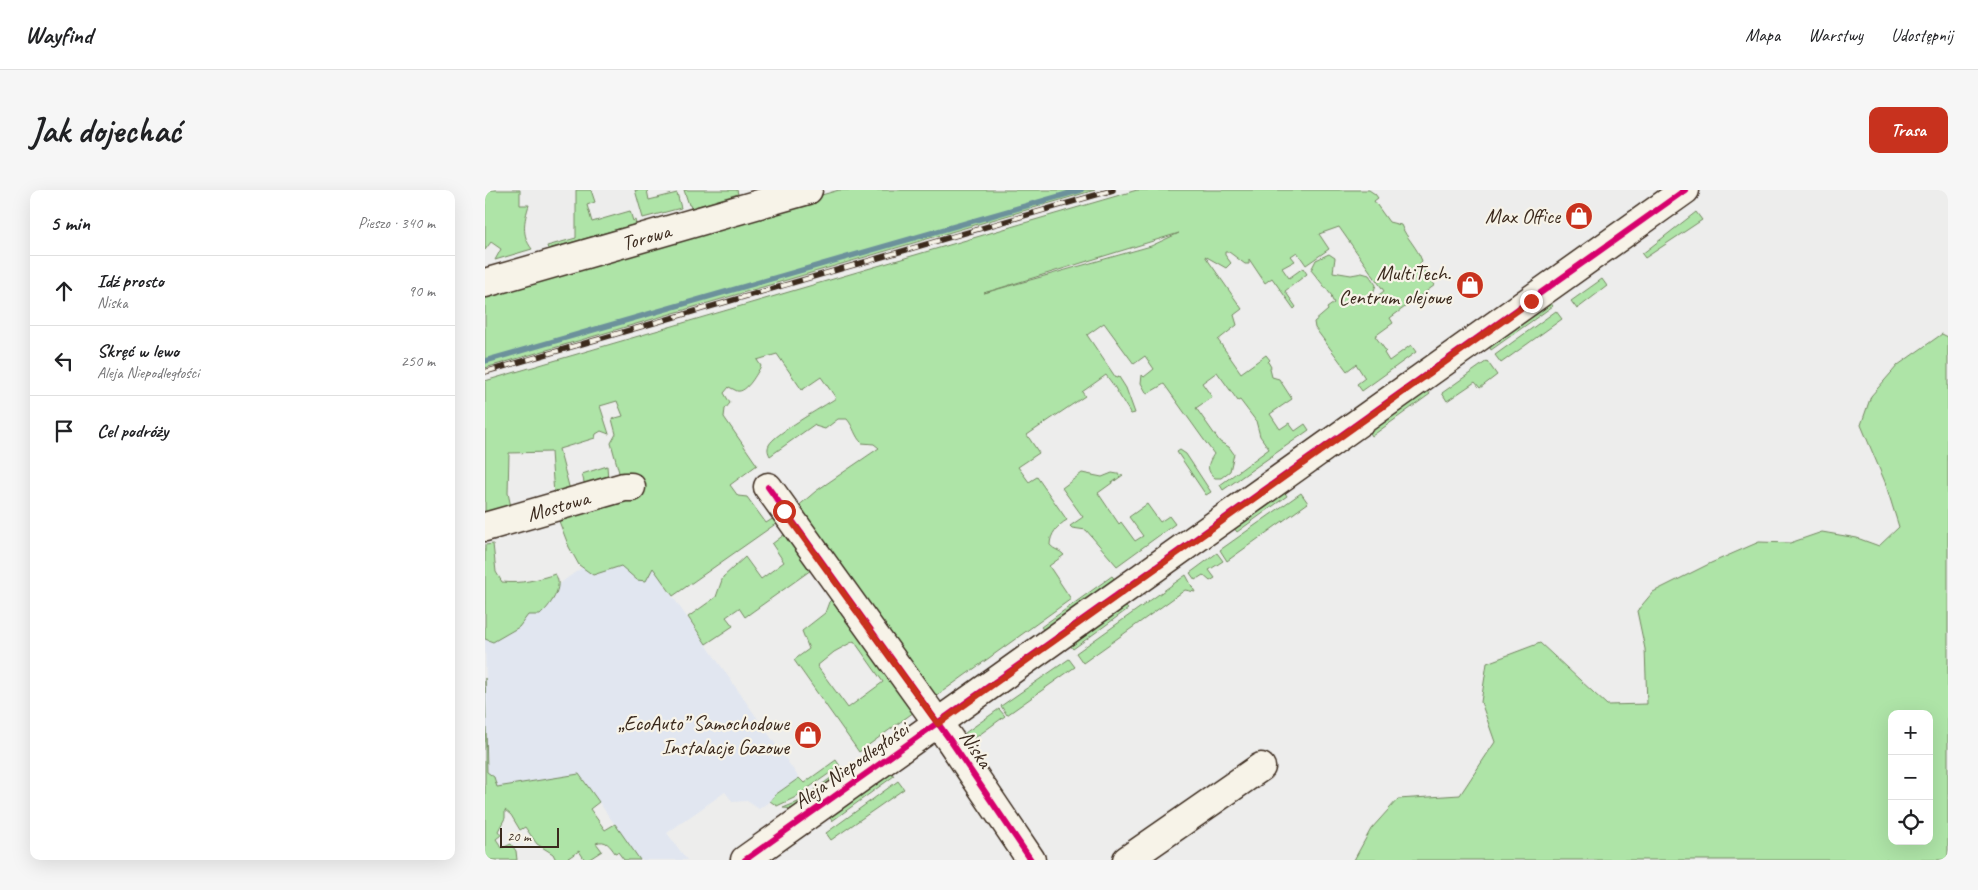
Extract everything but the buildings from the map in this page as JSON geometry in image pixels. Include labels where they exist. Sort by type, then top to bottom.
[{"type":"street","name":"Torowa","points":[[485,283],[808,190]]},
{"type":"street","name":"Aleja Niepodległości","points":[[745,860],[1685,190]]},
{"type":"street","name":"Mostowa","points":[[485,527],[624,487],[631,487]]},
{"type":"street","name":"Niska","points":[[768,487],[938,724],[1031,860]]},
{"type":"street","points":[[1127,860],[1261,767]]},
{"type":"shaded area","points":[[629,534],[799,778],[759,809],[747,801],[733,802],[725,792],[667,833],[687,860],[640,860],[579,774],[488,789],[485,637]]},
{"type":"green space","points":[[485,190],[520,190],[520,205],[529,205],[525,233],[532,249],[495,260],[501,249],[491,242],[485,250]]},
{"type":"green space","points":[[576,190],[591,190],[595,202],[587,205],[592,222],[630,211],[636,224],[548,249],[547,246],[576,238]]},
{"type":"green space","points":[[635,190],[647,190],[649,200],[677,193],[681,208],[643,218]]},
{"type":"green space","points":[[684,190],[737,190],[738,194],[691,208]]},
{"type":"green space","points":[[839,190],[1095,190],[485,368],[485,292]]},
{"type":"green space","points":[[1137,190],[1369,190],[1378,198],[1374,201],[1389,222],[1401,225],[1420,256],[1422,261],[1419,264],[1435,285],[1390,318],[1393,323],[1375,336],[1386,351],[1384,353],[1389,361],[1411,345],[1416,352],[1362,391],[1357,384],[1365,378],[1356,364],[1347,371],[1315,328],[1314,322],[1334,303],[1332,296],[1311,270],[1316,260],[1329,254],[1335,258],[1333,272],[1369,275],[1376,285],[1373,293],[1376,297],[1384,291],[1339,227],[1319,234],[1329,249],[1306,265],[1297,252],[1291,256],[1295,261],[1282,268],[1289,278],[1303,268],[1307,274],[1285,291],[1296,307],[1294,309],[1272,278],[1265,283],[1249,259],[1249,264],[1245,264],[1229,252],[1225,252],[1231,263],[1226,268],[1205,256],[1242,309],[1234,315],[1237,325],[1218,340],[1241,373],[1266,355],[1270,360],[1268,362],[1271,367],[1272,377],[1279,379],[1292,399],[1270,414],[1280,429],[1289,423],[1295,431],[1305,424],[1309,430],[1223,490],[1220,485],[1269,449],[1260,436],[1256,421],[1240,400],[1238,401],[1217,372],[1202,383],[1212,397],[1196,408],[1220,442],[1229,447],[1234,454],[1230,471],[1221,478],[1215,478],[1209,469],[1209,463],[1214,454],[1164,384],[1147,394],[1141,383],[1142,375],[1144,377],[1154,369],[1145,356],[1134,364],[1104,323],[1087,335],[1116,378],[1119,377],[1126,388],[1135,413],[1131,414],[1106,375],[1082,392],[1085,396],[1027,435],[1039,453],[1018,467],[1029,482],[1037,477],[1067,520],[1055,530],[1051,537],[1050,545],[1064,555],[1049,566],[1071,599],[932,699],[796,508],[816,491],[879,448],[874,444],[862,443],[847,419],[838,419],[825,429],[815,426],[815,424],[770,456],[768,449],[773,440],[836,398],[821,377],[802,390],[777,354],[757,360],[761,366],[744,389],[737,391],[729,387],[724,393],[730,403],[725,409],[724,417],[757,465],[730,485],[738,496],[747,497],[766,523],[774,518],[777,523],[673,596],[653,568],[646,581],[637,580],[621,566],[593,575],[579,565],[569,547],[557,516],[619,502],[631,473],[620,476],[611,443],[616,434],[612,419],[623,416],[617,401],[600,406],[609,434],[601,431],[596,434],[595,438],[559,449],[570,490],[554,495],[551,452],[509,453],[508,493],[511,507],[485,514],[485,381]],"holes":[[[1179,233],[1151,246],[984,293]]]},
{"type":"green space","points":[[1696,212],[1702,220],[1645,258],[1642,254]]},
{"type":"green space","points":[[1602,279],[1607,286],[1577,309],[1571,301]]},
{"type":"green space","points":[[1550,302],[1553,306],[1491,350],[1489,346]]},
{"type":"green space","points":[[1556,311],[1562,319],[1501,363],[1495,355]]},
{"type":"green space","points":[[1942,334],[1948,337],[1948,860],[1354,860],[1371,829],[1398,799],[1460,795],[1495,742],[1481,702],[1487,663],[1540,643],[1607,705],[1647,704],[1645,649],[1637,611],[1653,592],[1759,542],[1790,543],[1822,532],[1857,538],[1879,546],[1899,527],[1885,482],[1861,425],[1871,396],[1898,365]]},
{"type":"green space","points":[[1487,361],[1497,375],[1480,388],[1475,382],[1447,401],[1442,393]]},
{"type":"green space","points":[[1427,390],[1430,394],[1372,436],[1369,431]]},
{"type":"green space","points":[[1180,450],[1186,454],[1211,492],[1206,495],[1177,452]]},
{"type":"green space","points":[[607,466],[608,479],[585,486],[582,474]]},
{"type":"green space","points":[[1082,473],[1102,477],[1112,473],[1123,475],[1098,493],[1119,524],[1121,522],[1135,541],[1143,536],[1129,517],[1147,504],[1160,522],[1169,516],[1175,524],[1117,566],[1086,530],[1070,526],[1083,517],[1062,488]]},
{"type":"green space","points":[[1284,491],[1287,496],[1237,532],[1234,528]]},
{"type":"green space","points":[[1301,493],[1308,503],[1227,561],[1220,550]]},
{"type":"green space","points":[[785,534],[811,570],[745,617],[739,608],[726,617],[733,626],[706,644],[688,617],[716,597],[723,577],[745,557],[761,579],[784,562],[772,544]]},
{"type":"green space","points":[[493,544],[496,572],[502,582],[529,581],[555,574],[558,579],[558,585],[555,596],[540,615],[528,615],[519,627],[493,642],[485,639],[485,545]]},
{"type":"green space","points":[[1217,553],[1223,561],[1209,570],[1215,578],[1210,581],[1203,575],[1195,580],[1190,573]]},
{"type":"green space","points":[[1186,575],[1195,592],[1185,590],[1083,663],[1076,653]]},
{"type":"green space","points":[[1112,576],[1116,581],[1045,632],[1041,627]]},
{"type":"green space","points":[[832,599],[914,712],[859,752],[794,660],[809,649],[802,631],[825,613]],"holes":[[[854,641],[883,682],[848,708],[817,666],[834,652]]]},
{"type":"green space","points":[[1124,605],[1128,609],[1073,649],[1070,645]]},
{"type":"green space","points":[[1069,659],[1075,667],[1007,715],[1001,706]]},
{"type":"green space","points":[[485,678],[487,772],[494,777],[497,787],[579,774],[599,802],[590,809],[605,830],[615,824],[640,860],[624,860],[618,852],[615,853],[607,844],[599,842],[596,843],[602,851],[588,860],[585,860],[579,851],[565,860],[556,860],[553,854],[537,844],[525,827],[520,830],[511,815],[505,810],[505,818],[498,831],[501,835],[496,839],[502,848],[511,844],[516,851],[517,860],[485,860]]},
{"type":"green space","points":[[999,709],[1005,716],[968,743],[965,733]]},
{"type":"green space","points":[[836,760],[840,766],[794,798],[777,806],[770,801],[775,795],[799,778],[804,783]]},
{"type":"green space","points":[[843,769],[847,774],[795,809],[783,808],[798,802]]},
{"type":"green space","points":[[891,772],[894,776],[832,821],[829,816]]},
{"type":"green space","points":[[898,781],[904,789],[831,840],[826,833]]},
{"type":"waterway","points":[[485,361],[1081,190]]},
{"type":"railway","points":[[485,372],[1113,190]]},
{"type":"cycle path","points":[[745,860],[1685,190]]},
{"type":"cycle path","points":[[768,487],[950,740],[1031,860]]},
{"type":"place","name":"Max Office","points":[[1579,216]]},
{"type":"place","name":"MultiTech. Centrum olejowe","points":[[1470,285]]},
{"type":"place","name":"„EcoAuto” Samochodowe Instalacje Gazowe","points":[[808,735]]},
{"type":"route","points":[[784,511],[938,724],[1531,301]]}]
